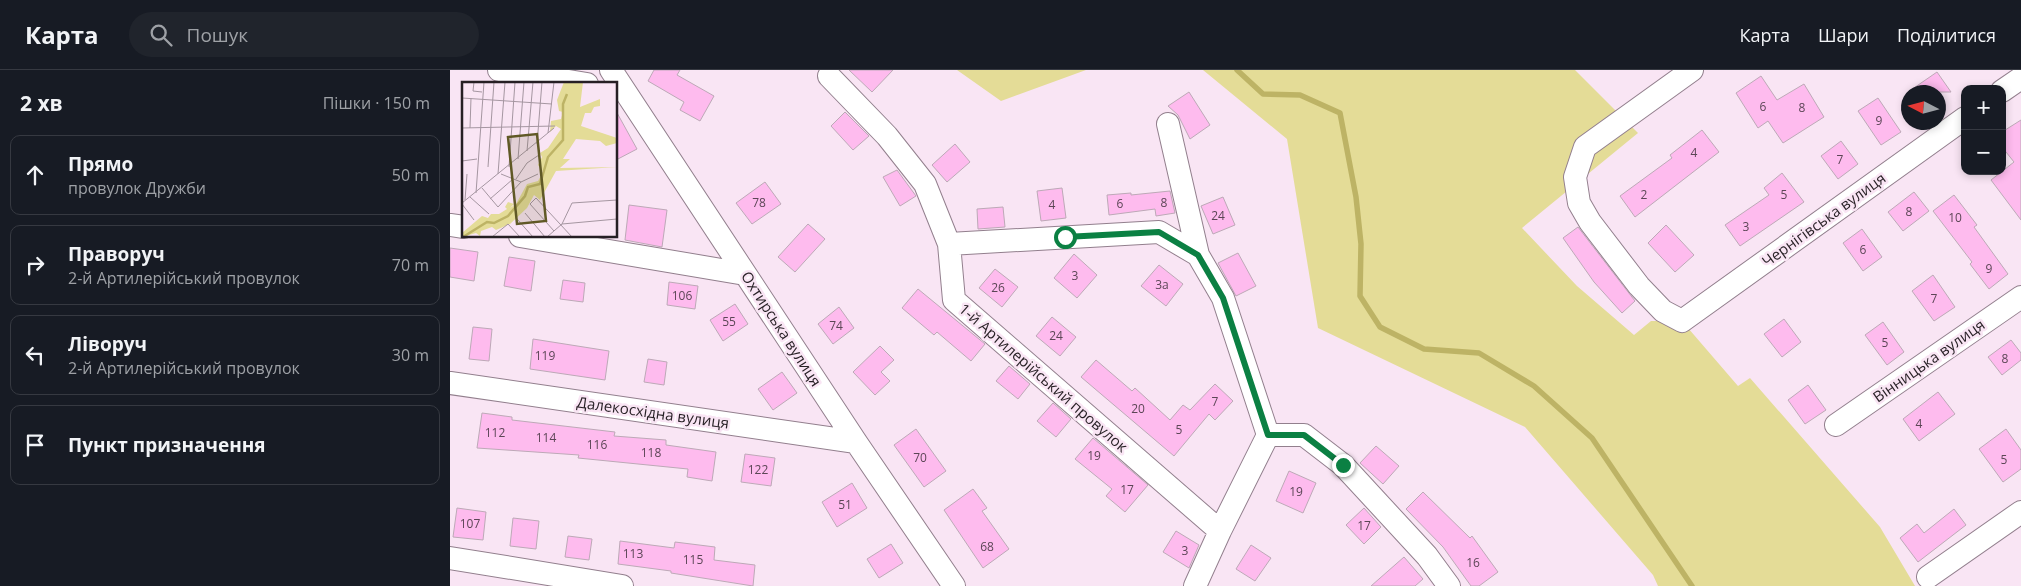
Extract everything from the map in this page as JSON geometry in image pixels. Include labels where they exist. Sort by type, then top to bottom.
[{"type":"street","points":[[499,70],[574,82]]},
{"type":"street","name":"Охтирська вулиця","points":[[611,70],[617,82]]},
{"type":"street","name":"Чернігівська вулиця","points":[[1692,70],[1585,147],[1575,177],[1579,203],[1590,222],[1639,286],[1663,311],[1682,321],[1961,121]]},
{"type":"street","name":"1-й Артилерійський провулок","points":[[829,76],[887,136],[925,184],[949,244],[954,300],[1220,531]]},
{"type":"street","points":[[2006,89],[2021,78]]},
{"type":"street","name":"Охтирська вулиця","points":[[620,89],[954,586]]},
{"type":"street","points":[[1168,124],[1198,255],[1223,298],[1268,435],[1220,531],[1204,581]]},
{"type":"street","points":[[949,244],[1159,232],[1198,255]]},
{"type":"street","points":[[532,238],[745,274]]},
{"type":"street","name":"Вінницька вулиця","points":[[1836,425],[2021,297]]},
{"type":"street","name":"Далекосхідна вулиця","points":[[450,383],[856,442]]},
{"type":"street","points":[[1268,435],[1304,435],[1343,465],[1427,556],[1449,586]]},
{"type":"street","points":[[1928,577],[2021,512]]},
{"type":"street","points":[[450,558],[622,586]]},
{"type":"shaded area","points":[[957,70],[1086,70],[1001,101]]},
{"type":"shaded area","points":[[1203,70],[1575,70],[1638,133],[1522,228],[1577,286],[1634,335],[1651,321],[1670,321],[1688,328],[1738,386],[1750,378],[1880,527],[1915,586],[1658,586],[1653,575],[1525,427],[1318,328],[1287,139]]},
{"type":"building","points":[[654,70],[680,70],[677,75],[714,96],[700,121],[680,110],[684,102],[648,81]]},
{"type":"building","points":[[849,70],[893,70],[872,92]]},
{"type":"building","points":[[1937,72],[1951,92],[1946,92],[1946,85],[1918,85]]},
{"type":"building","points":[[1761,76],[1777,100],[1804,84],[1824,117],[1783,143],[1768,121],[1758,128],[1736,93]]},
{"type":"building","points":[[1189,92],[1210,125],[1190,139],[1178,115],[1168,106]]},
{"type":"building","points":[[1878,98],[1901,132],[1881,145],[1858,111]]},
{"type":"building","points":[[845,112],[869,136],[853,150],[831,126]]},
{"type":"building","points":[[618,115],[637,149],[618,159]]},
{"type":"building","points":[[2021,120],[2021,220],[1991,180],[1997,175],[2006,175],[2006,168],[2014,162],[2006,152],[2006,129]]},
{"type":"building","points":[[1702,130],[1719,152],[1635,217],[1620,196],[1672,158],[1670,155]]},
{"type":"building","points":[[1841,141],[1858,164],[1838,179],[1821,156]]},
{"type":"building","points":[[955,144],[970,162],[947,182],[932,165]]},
{"type":"building","points":[[897,170],[916,196],[900,206],[883,177]]},
{"type":"building","points":[[1782,173],[1804,202],[1740,246],[1725,225],[1769,195],[1764,188]]},
{"type":"building","points":[[765,182],[781,204],[752,224],[736,203]]},
{"type":"building","points":[[1062,188],[1066,218],[1041,221],[1037,191]]},
{"type":"building","points":[[1170,191],[1175,213],[1156,216],[1155,209],[1109,215],[1107,195],[1131,193],[1131,195]]},
{"type":"building","points":[[1914,192],[1929,211],[1903,231],[1888,212]]},
{"type":"building","points":[[1954,195],[1977,225],[1974,227],[2008,274],[1989,289],[1970,264],[1972,262],[1933,211]]},
{"type":"building","points":[[1223,197],[1235,225],[1213,234],[1201,206]]},
{"type":"building","points":[[629,205],[667,210],[662,247],[625,240]]},
{"type":"building","points":[[1003,207],[1005,227],[978,229],[977,209]]},
{"type":"building","points":[[808,224],[825,239],[795,272],[778,257]]},
{"type":"building","points":[[1666,225],[1694,255],[1675,272],[1648,243]]},
{"type":"building","points":[[1578,227],[1635,301],[1622,313],[1594,282],[1563,238]]},
{"type":"building","points":[[1862,229],[1882,257],[1863,271],[1843,243]]},
{"type":"building","points":[[450,248],[478,252],[474,281],[450,277]]},
{"type":"building","points":[[1238,253],[1256,286],[1236,296],[1218,263]]},
{"type":"building","points":[[1074,254],[1097,275],[1077,298],[1054,278]]},
{"type":"building","points":[[509,257],[535,261],[531,291],[504,286]]},
{"type":"building","points":[[1159,265],[1183,284],[1166,306],[1141,286]]},
{"type":"building","points":[[995,269],[1018,287],[1002,307],[979,288]]},
{"type":"building","points":[[1933,275],[1955,307],[1934,321],[1912,291]]},
{"type":"building","points":[[563,280],[585,283],[583,302],[560,299]]},
{"type":"building","points":[[669,282],[698,286],[695,309],[667,305]]},
{"type":"building","points":[[918,289],[985,344],[971,361],[937,332],[934,335],[902,308]]},
{"type":"building","points":[[735,304],[748,324],[723,341],[710,320]]},
{"type":"building","points":[[839,307],[854,328],[833,344],[818,324]]},
{"type":"building","points":[[1052,317],[1076,337],[1060,356],[1036,336]]},
{"type":"building","points":[[1784,319],[1801,342],[1782,357],[1764,334]]},
{"type":"building","points":[[1883,322],[1904,352],[1887,365],[1865,335]]},
{"type":"building","points":[[473,327],[492,329],[489,361],[469,359]]},
{"type":"building","points":[[533,339],[609,351],[605,380],[530,369]]},
{"type":"building","points":[[2011,340],[2021,353],[2021,360],[2002,375],[1988,357]]},
{"type":"building","points":[[880,346],[894,360],[881,372],[890,381],[875,395],[853,372]]},
{"type":"building","points":[[648,359],[667,362],[664,385],[644,382]]},
{"type":"building","points":[[1096,360],[1132,391],[1135,388],[1170,420],[1183,405],[1190,410],[1215,384],[1233,401],[1215,420],[1209,414],[1174,456],[1081,377]]},
{"type":"building","points":[[1009,366],[1030,384],[1018,399],[996,381]]},
{"type":"building","points":[[782,372],[797,393],[773,410],[758,389]]},
{"type":"building","points":[[1808,385],[1826,410],[1805,424],[1788,400]]},
{"type":"building","points":[[1938,392],[1955,414],[1919,441],[1903,419]]},
{"type":"building","points":[[1053,403],[1071,419],[1056,437],[1037,421]]},
{"type":"building","points":[[482,413],[512,417],[512,420],[615,432],[614,436],[666,440],[666,445],[716,452],[712,481],[687,477],[688,469],[578,458],[579,455],[477,448]]},
{"type":"building","points":[[916,429],[946,471],[924,487],[894,445]]},
{"type":"building","points":[[2006,429],[2021,450],[2021,469],[2003,482],[1979,449]]},
{"type":"building","points":[[1093,438],[1148,485],[1125,512],[1106,496],[1112,489],[1075,459]]},
{"type":"building","points":[[1376,446],[1399,466],[1383,484],[1360,463]]},
{"type":"building","points":[[745,454],[775,458],[771,486],[741,482]]},
{"type":"building","points":[[1289,471],[1316,483],[1303,513],[1276,501]]},
{"type":"building","points":[[852,483],[867,508],[837,527],[822,502]]},
{"type":"building","points":[[973,489],[987,508],[982,511],[1009,549],[983,568],[944,510]]},
{"type":"building","points":[[1423,492],[1470,538],[1472,536],[1498,572],[1479,586],[1471,586],[1443,547],[1406,509]]},
{"type":"building","points":[[457,508],[486,512],[483,540],[453,537]]},
{"type":"building","points":[[1364,508],[1381,527],[1364,544],[1346,525]]},
{"type":"building","points":[[1954,509],[1966,525],[1918,562],[1900,538],[1917,524],[1924,533]]},
{"type":"building","points":[[513,518],[539,521],[536,549],[510,546]]},
{"type":"building","points":[[1176,531],[1199,545],[1189,568],[1163,552]]},
{"type":"building","points":[[568,536],[592,539],[589,560],[565,557]]},
{"type":"building","points":[[620,541],[674,548],[675,542],[715,547],[714,560],[755,565],[753,586],[671,573],[671,571],[618,564]]},
{"type":"building","points":[[891,544],[903,563],[879,578],[867,559]]},
{"type":"building","points":[[1251,545],[1271,558],[1255,581],[1236,569]]},
{"type":"building","points":[[1404,557],[1423,579],[1415,586],[1371,586]]},
{"type":"waterway","points":[[1237,70],[1263,94],[1300,95],[1340,113],[1356,197],[1361,244],[1360,296],[1380,327],[1424,349],[1479,353],[1534,386],[1592,438],[1692,586]]},
{"type":"route","points":[[1065,237],[1159,232],[1198,255],[1223,298],[1268,435],[1304,435],[1343,465]]}]
